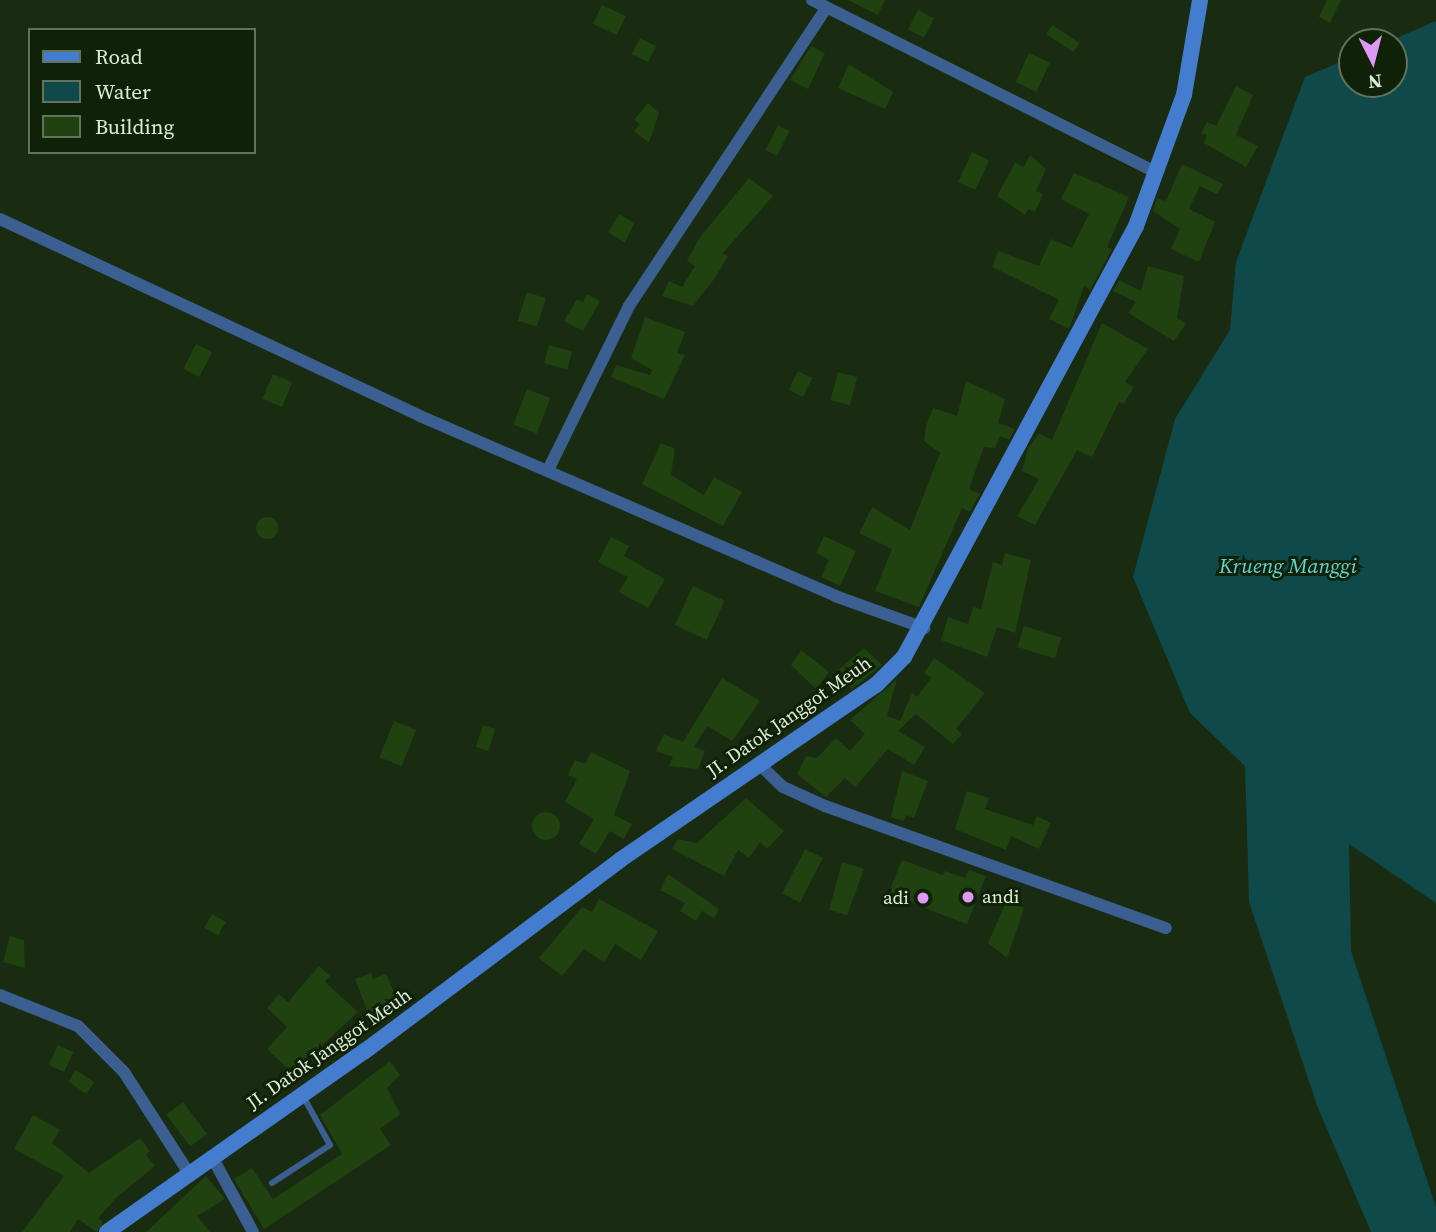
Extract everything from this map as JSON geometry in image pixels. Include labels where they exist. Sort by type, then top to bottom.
[{"type":"street","points":[[812,0],[1157,173]]},
{"type":"street","name":"JI. Datok Janggot Meuh","points":[[107,1232],[187,1170],[212,1157],[302,1095],[759,764],[876,685],[924,628],[1100,299],[1157,173],[1184,95],[1200,0]]},
{"type":"street","points":[[548,470],[629,306],[826,8]]},
{"type":"street","points":[[0,219],[548,470],[835,596],[924,628]]},
{"type":"street","points":[[759,764],[783,787],[825,806],[1166,928]]},
{"type":"street","points":[[0,995],[78,1026],[124,1072],[187,1170]]},
{"type":"street","points":[[212,1157],[253,1232]]},
{"type":"lane","points":[[272,1183],[330,1144],[302,1095]]},
{"type":"water","name":"Krueng Manggi","points":[[1436,21],[1436,903],[1349,844],[1351,951],[1436,1207],[1436,1232],[1371,1232],[1318,1108],[1249,902],[1245,766],[1190,713],[1133,577],[1175,419],[1230,330],[1236,262],[1305,77],[1338,63],[1338,98],[1408,98],[1408,33]]},
{"type":"building","points":[[848,0],[885,0],[878,15]]},
{"type":"building","points":[[1327,0],[1341,0],[1330,23],[1319,17]]},
{"type":"building","points":[[602,5],[626,16],[617,35],[593,24]]},
{"type":"building","points":[[918,10],[934,18],[924,38],[908,30]]},
{"type":"building","points":[[1052,25],[1080,43],[1074,52],[1046,34]]},
{"type":"building","points":[[640,38],[656,46],[648,62],[632,54]]},
{"type":"building","points":[[811,46],[825,53],[808,89],[790,80]]},
{"type":"building","points":[[1029,53],[1050,63],[1036,92],[1015,82]]},
{"type":"building","points":[[849,64],[893,92],[885,109],[838,88]]},
{"type":"building","points":[[1236,86],[1253,95],[1236,135],[1258,146],[1246,167],[1204,143],[1207,135],[1201,133],[1207,122],[1216,126]]},
{"type":"building","points":[[648,103],[659,113],[649,143],[634,131],[640,124],[634,120]]},
{"type":"building","points":[[778,125],[790,131],[777,156],[765,150]]},
{"type":"building","points":[[972,152],[989,160],[975,190],[958,182]]},
{"type":"building","points":[[1030,155],[1046,169],[1036,191],[1043,194],[1035,212],[1028,209],[1025,215],[997,196],[1015,163],[1024,167]]},
{"type":"building","points":[[1182,164],[1223,184],[1217,194],[1200,186],[1189,209],[1215,222],[1199,262],[1171,249],[1180,229],[1153,211],[1157,198],[1166,201]]},
{"type":"building","points":[[1074,173],[1129,197],[1107,247],[1112,249],[1090,290],[1084,286],[1069,329],[1049,319],[1059,300],[992,267],[998,251],[1039,266],[1051,239],[1072,248],[1089,214],[1061,199]]},
{"type":"building","points":[[749,178],[773,196],[723,253],[728,256],[715,278],[693,306],[662,296],[669,281],[682,287],[695,266],[687,261],[700,237]]},
{"type":"building","points":[[619,214],[634,223],[625,243],[608,232]]},
{"type":"building","points":[[1148,266],[1184,276],[1177,318],[1186,324],[1174,341],[1128,313],[1136,302],[1113,291],[1119,280],[1141,291]]},
{"type":"building","points":[[527,292],[546,298],[537,327],[518,321]]},
{"type":"building","points":[[587,294],[600,301],[583,331],[564,321],[577,299],[583,302]]},
{"type":"building","points":[[645,317],[685,332],[677,353],[685,355],[664,399],[611,377],[616,365],[650,375],[652,370],[631,358]]},
{"type":"building","points":[[1102,323],[1148,349],[1125,382],[1134,387],[1124,404],[1119,402],[1092,457],[1077,450],[1035,525],[1017,516],[1039,479],[1022,471],[1028,449],[1039,433],[1052,440]]},
{"type":"building","points":[[196,344],[212,352],[199,377],[183,369]]},
{"type":"building","points":[[549,345],[572,351],[567,370],[544,363]]},
{"type":"building","points":[[798,371],[812,378],[803,397],[788,390]]},
{"type":"building","points":[[838,372],[857,377],[850,405],[830,400]]},
{"type":"building","points":[[273,374],[292,382],[282,407],[262,399]]},
{"type":"building","points":[[966,381],[1005,399],[998,423],[1015,429],[1009,440],[1000,436],[995,448],[984,447],[969,489],[980,494],[970,512],[962,508],[919,607],[875,591],[892,549],[859,533],[872,507],[910,530],[940,453],[924,441],[926,426],[933,408],[957,416]]},
{"type":"building","points":[[527,389],[550,398],[537,433],[513,424]]},
{"type":"building","points":[[661,443],[675,449],[671,475],[704,495],[714,477],[742,492],[723,526],[642,484]]},
{"type":"building","points":[[267,517],[275,520],[278,528],[275,536],[267,539],[259,536],[256,528],[259,520]]},
{"type":"building","points":[[824,536],[856,551],[840,586],[821,577],[829,560],[816,553]]},
{"type":"building","points":[[611,537],[629,546],[624,556],[665,579],[648,608],[619,592],[628,577],[598,562]]},
{"type":"building","points":[[1005,553],[1031,560],[1015,633],[997,627],[987,657],[941,640],[948,617],[968,624],[973,607],[981,609],[993,562],[1002,565]]},
{"type":"building","points":[[693,586],[725,601],[707,640],[675,625]]},
{"type":"building","points":[[1024,626],[1061,637],[1055,658],[1018,647]]},
{"type":"building","points":[[864,648],[882,665],[852,689],[834,674]]},
{"type":"building","points":[[801,650],[829,672],[816,689],[791,665]]},
{"type":"building","points":[[934,658],[985,693],[956,729],[962,734],[953,744],[916,714],[898,731],[925,747],[914,765],[888,749],[855,787],[845,778],[826,797],[797,774],[806,756],[817,758],[836,738],[850,751],[865,734],[850,720],[897,679],[887,716],[900,721],[912,693],[917,697],[931,678],[924,673]]},
{"type":"building","points":[[722,678],[760,701],[732,741],[707,726],[694,747],[705,751],[698,769],[669,766],[673,757],[656,751],[664,734],[683,742]]},
{"type":"building","points":[[394,721],[416,730],[402,766],[379,757]]},
{"type":"building","points":[[483,725],[495,729],[488,751],[476,747]]},
{"type":"building","points":[[591,752],[630,771],[614,815],[632,824],[624,839],[610,831],[596,854],[579,844],[594,819],[565,802],[577,779],[568,775],[575,760],[585,764]]},
{"type":"building","points":[[902,771],[928,781],[914,818],[906,815],[904,821],[891,817]]},
{"type":"building","points":[[967,791],[989,798],[985,809],[1033,825],[1037,816],[1051,823],[1039,849],[1011,836],[1006,850],[955,829]]},
{"type":"building","points":[[746,798],[784,831],[767,849],[760,842],[749,858],[738,850],[724,876],[672,849],[678,839],[697,843]]},
{"type":"building","points":[[546,812],[556,816],[560,826],[556,836],[546,840],[536,836],[532,826],[536,816]]},
{"type":"building","points":[[805,849],[823,858],[800,903],[782,894]]},
{"type":"building","points":[[902,860],[943,875],[945,871],[965,878],[969,870],[986,876],[967,924],[888,894]]},
{"type":"building","points":[[842,862],[864,869],[847,915],[829,910]]},
{"type":"building","points":[[668,874],[719,909],[714,918],[702,911],[696,921],[680,911],[685,903],[660,890]]},
{"type":"building","points":[[599,899],[658,931],[641,960],[615,944],[604,962],[584,949],[562,976],[539,958],[582,907],[592,912]]},
{"type":"building","points":[[1006,902],[1024,908],[1007,958],[988,943]]},
{"type":"building","points":[[212,914],[226,922],[218,936],[204,928]]},
{"type":"building","points":[[10,936],[24,940],[25,968],[3,962]]},
{"type":"building","points":[[319,966],[330,976],[325,982],[358,1012],[292,1073],[267,1049],[287,1027],[267,1008],[279,994],[288,1002]]},
{"type":"building","points":[[371,973],[373,979],[386,974],[400,1005],[370,1018],[355,979]]},
{"type":"building","points":[[58,1045],[73,1052],[64,1072],[49,1065]]},
{"type":"building","points":[[390,1061],[400,1075],[387,1088],[400,1114],[380,1129],[391,1145],[264,1229],[234,1179],[252,1168],[273,1199],[342,1154],[320,1115]]},
{"type":"building","points":[[76,1070],[94,1082],[86,1094],[68,1082]]},
{"type":"building","points":[[183,1102],[207,1134],[190,1147],[166,1115]]},
{"type":"building","points":[[33,1115],[60,1130],[52,1143],[89,1173],[140,1138],[150,1151],[146,1155],[155,1166],[117,1197],[98,1218],[103,1222],[97,1232],[78,1219],[70,1232],[22,1232],[64,1176],[14,1149]]},
{"type":"building","points":[[206,1176],[225,1199],[197,1216],[210,1232],[146,1232]]},
{"type":"place","name":"andi","points":[[968,897]]},
{"type":"place","name":"adi","points":[[923,898]]}]
